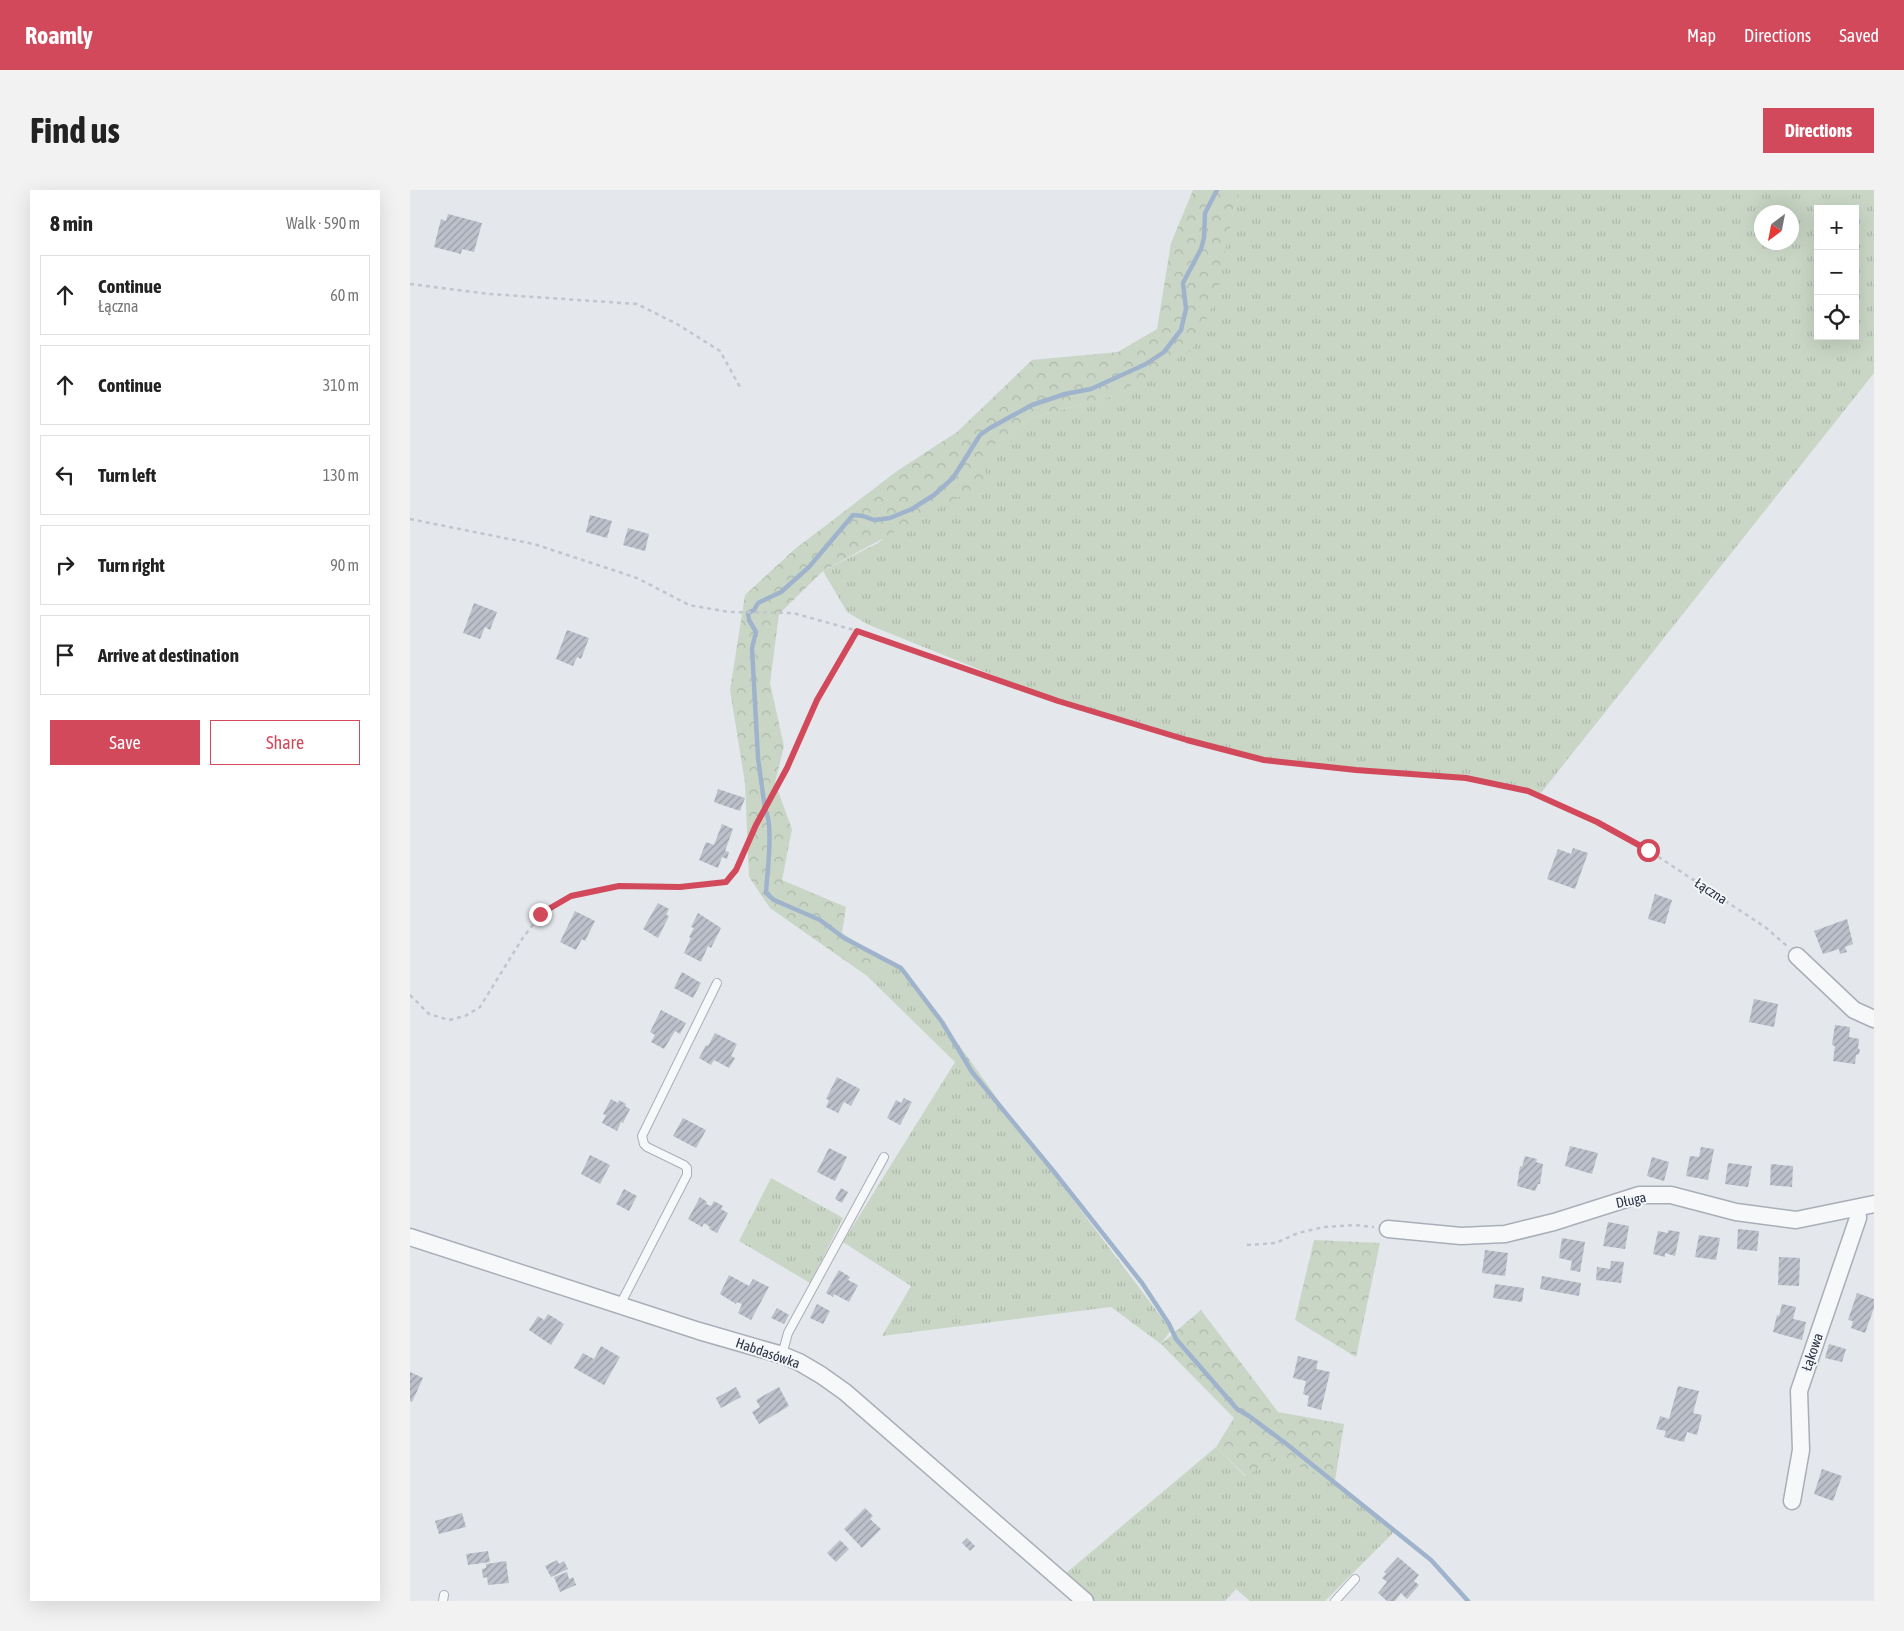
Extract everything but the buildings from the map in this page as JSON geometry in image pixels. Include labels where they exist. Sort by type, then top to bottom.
[{"type":"street","points":[[1797,956],[1854,1010],[1874,1019]]},
{"type":"street","name":"Długa","points":[[1388,1229],[1461,1236],[1505,1234],[1554,1222],[1639,1195],[1671,1195],[1736,1212],[1796,1220],[1874,1204]]},
{"type":"street","name":"Łąkowa","points":[[1792,1501],[1801,1450],[1799,1391],[1858,1218],[1857,1208]]},
{"type":"street","name":"Habdasówka","points":[[410,1237],[799,1362],[821,1374],[845,1392],[1085,1601]]},
{"type":"lane","points":[[620,1305],[688,1175],[687,1168],[684,1165],[647,1147],[642,1136],[717,983]]},
{"type":"lane","points":[[782,1355],[788,1333],[884,1157]]},
{"type":"lane","points":[[1335,1601],[1356,1579]]},
{"type":"path","points":[[410,284],[490,294],[637,304],[677,324],[720,351],[741,389]]},
{"type":"path","name":"Łączna","points":[[410,519],[534,544],[637,578],[689,605],[729,612],[793,613],[857,631],[1058,701],[1187,740],[1264,760],[1356,770],[1466,778],[1528,791],[1597,822],[1648,850],[1765,927],[1797,956]]},
{"type":"path","points":[[410,995],[429,1014],[449,1020],[465,1016],[480,1007],[522,939],[540,914],[571,896],[619,886],[680,887],[726,882],[736,870],[756,825],[787,768],[817,700],[857,631]]},
{"type":"path","points":[[1247,1245],[1276,1243],[1298,1233],[1324,1227],[1354,1225],[1388,1229]]},
{"type":"green space","points":[[1193,190],[1240,190],[1232,216],[1217,296],[1192,350],[1113,396],[1031,418],[983,453],[987,482],[823,571],[779,614],[770,683],[784,746],[775,783],[792,829],[782,880],[846,907],[842,933],[888,962],[867,976],[770,908],[749,877],[745,783],[730,690],[745,595],[795,549],[897,471],[957,432],[1032,360],[1118,352],[1157,329],[1171,243]]},
{"type":"green space","points":[[1240,190],[1874,190],[1874,373],[1541,793],[1466,778],[1356,771],[1264,760],[1187,740],[1058,701],[869,625],[847,612],[823,571],[878,543],[982,453],[1031,418],[1113,396],[1232,216]]},
{"type":"green space","points":[[888,962],[907,972],[1004,1108],[1171,1330],[1161,1344],[1111,1307],[882,1336],[911,1286],[843,1242],[955,1062],[867,976]]},
{"type":"green space","points":[[771,1178],[843,1218],[810,1283],[739,1241]]},
{"type":"green space","points":[[1314,1240],[1380,1243],[1356,1357],[1295,1320]]},
{"type":"green space","points":[[1201,1310],[1278,1412],[1344,1424],[1335,1481],[1276,1457],[1246,1476],[1216,1447],[1234,1418],[1161,1344]]},
{"type":"green space","points":[[1216,1447],[1245,1476],[1276,1456],[1335,1481],[1395,1531],[1325,1601],[1250,1601],[1236,1589],[1225,1601],[1085,1601],[1059,1579]]},
{"type":"waterway","points":[[1217,190],[1205,213],[1204,238],[1201,249],[1183,283],[1186,309],[1181,330],[1164,352],[1146,364],[1091,389],[1065,394],[1032,405],[990,428],[980,435],[953,478],[934,495],[912,509],[890,518],[874,520],[853,515],[809,567],[781,592],[758,603],[754,610],[748,613],[749,620],[756,632],[752,648],[758,758],[769,826],[766,893],[774,900],[820,920],[844,938],[901,968],[942,1022],[972,1072],[1142,1283],[1169,1324],[1176,1339],[1237,1409],[1284,1442],[1431,1560],[1468,1601]]},
{"type":"route","points":[[540,914],[571,896],[619,886],[680,887],[726,882],[736,870],[756,825],[787,768],[817,700],[857,631],[1058,701],[1187,740],[1264,760],[1356,770],[1466,778],[1528,791],[1597,822],[1648,850]]}]
